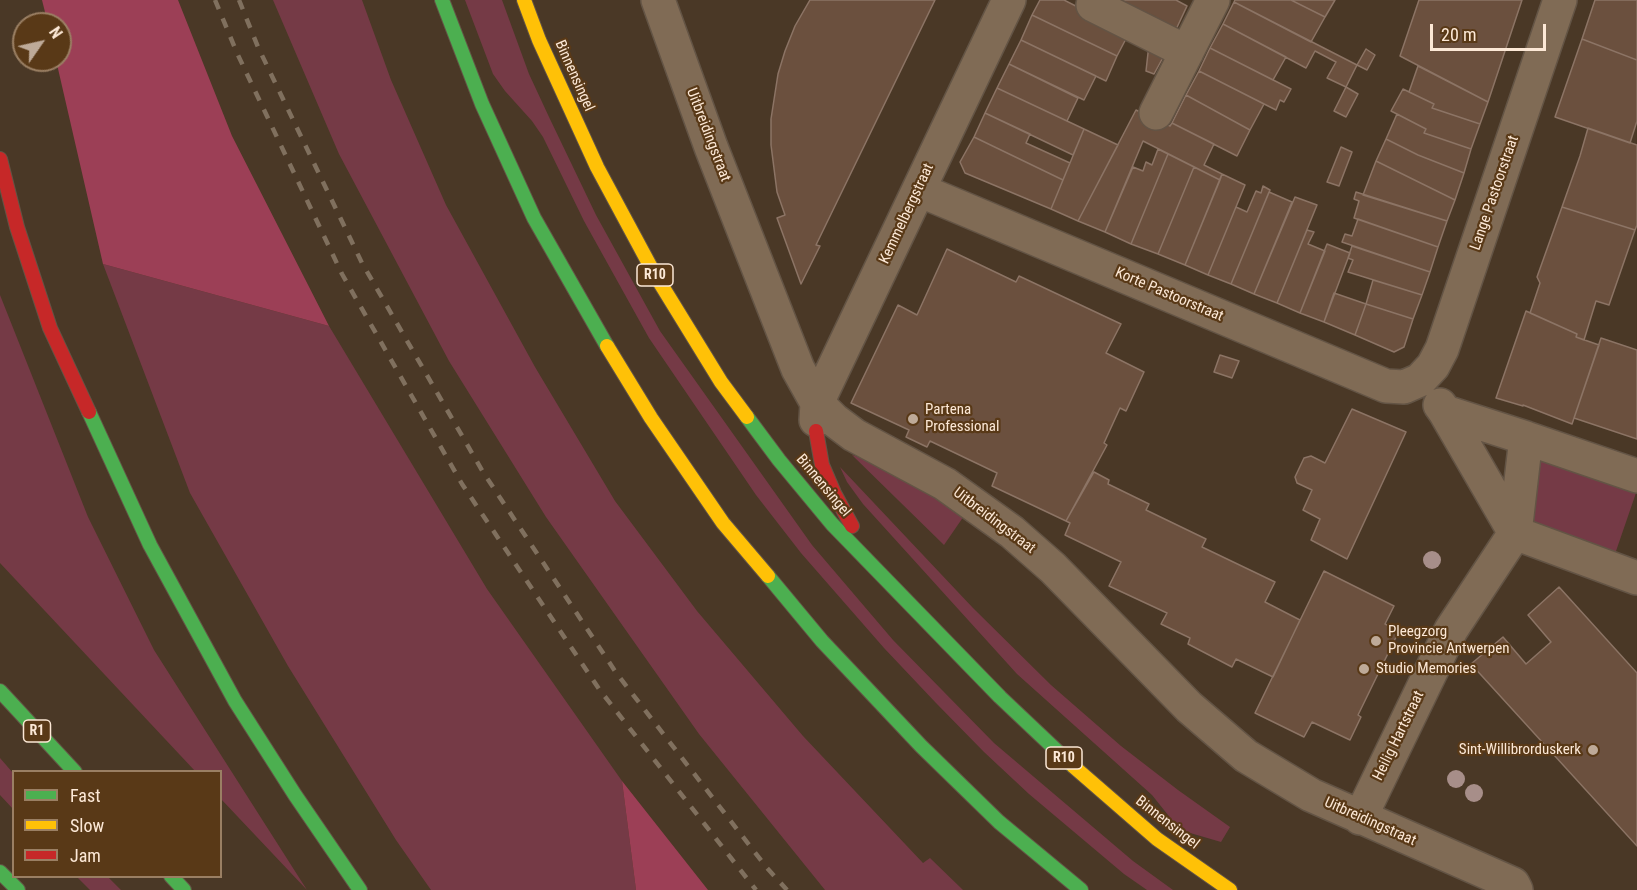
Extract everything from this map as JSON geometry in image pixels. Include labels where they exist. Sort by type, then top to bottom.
[{"type":"main road","points":[[442,0],[482,104],[534,218],[590,318],[651,418],[723,523],[822,641],[921,746],[999,822],[1081,890]]},
{"type":"main road","name":"Binnensingel","points":[[524,0],[539,40],[597,167],[654,273],[721,382],[779,460],[824,514],[914,610],[1065,759],[1157,839],[1230,890]]},
{"type":"main road","points":[[0,159],[17,226],[50,328],[150,545],[235,701],[295,795],[360,890]]},
{"type":"main road","points":[[817,417],[822,465],[834,493],[854,528],[914,610]]},
{"type":"main road","name":"R1","points":[[0,691],[74,770]]},
{"type":"main road","points":[[0,872],[18,890]]},
{"type":"main road","points":[[173,878],[184,890]]},
{"type":"street","name":"Uitbreidingstraat","points":[[658,0],[711,147],[817,417],[834,420],[854,435],[945,484],[1012,532],[1053,568],[1189,707],[1246,756],[1311,795],[1513,884],[1516,890]]},
{"type":"street","name":"Kemmelbergstraat","points":[[817,417],[919,190],[1009,0]]},
{"type":"street","points":[[1156,113],[1213,0]]},
{"type":"street","name":"Lange Pastoorstraat","points":[[1420,380],[1433,366],[1442,349],[1560,0]]},
{"type":"street","points":[[1093,5],[1187,52]]},
{"type":"street","name":"Korte Pastoorstraat","points":[[919,190],[1386,386],[1404,387],[1420,380]]},
{"type":"street","points":[[1420,380],[1445,412],[1515,533],[1637,578]]},
{"type":"street","points":[[1445,412],[1637,476]]},
{"type":"street","name":"Heilig Hartstraat","points":[[1360,818],[1451,630],[1515,533],[1526,438]]},
{"type":"shaded area","points":[[42,0],[178,0],[232,136],[329,326],[103,264],[59,72],[72,72],[72,12],[45,12]]},
{"type":"shaded area","points":[[273,0],[362,0],[391,80],[446,205],[535,367],[615,501],[697,611],[803,736],[923,863],[930,858],[963,890],[825,890],[699,734],[546,517],[449,361],[339,154]]},
{"type":"shaded area","points":[[465,0],[502,0],[529,74],[549,117],[596,215],[660,331],[812,545],[893,640],[994,743],[1133,861],[1173,890],[1147,890],[1124,874],[1029,794],[936,703],[884,648],[801,553],[756,495],[649,338],[584,221],[543,137],[493,74]]},
{"type":"shaded area","points":[[103,264],[329,326],[487,589],[622,781],[636,890],[431,890],[396,840],[288,666],[190,493]]},
{"type":"shaded area","points":[[0,295],[88,517],[154,650],[307,890],[222,800],[222,770],[194,770],[0,563]]},
{"type":"shaded area","points":[[852,455],[878,462],[966,513],[944,545]]},
{"type":"shaded area","points":[[1541,456],[1637,490],[1615,554],[1521,522]]},
{"type":"shaded area","points":[[840,467],[973,608],[1051,685],[1121,746],[1230,827],[1221,842],[1180,830],[1152,795],[1017,674],[863,504],[847,482]]},
{"type":"shaded area","points":[[0,758],[12,772],[12,808],[0,795]]},
{"type":"shaded area","points":[[622,781],[708,890],[636,890]]},
{"type":"shaded area","points":[[78,878],[109,878],[121,890],[90,890]]},
{"type":"building","points":[[810,0],[935,0],[816,245],[820,246],[801,284],[777,218],[785,215],[777,192],[771,145],[771,119],[778,74],[785,51],[795,26]]},
{"type":"building","points":[[1040,0],[1064,0],[1129,33],[1117,56],[1032,15]]},
{"type":"building","points":[[1097,0],[1176,0],[1187,6],[1172,38]]},
{"type":"building","points":[[1235,0],[1291,0],[1325,17],[1311,42],[1234,2]]},
{"type":"building","points":[[1291,0],[1335,0],[1325,17]]},
{"type":"building","points":[[1419,0],[1522,0],[1488,102],[1400,56]]},
{"type":"building","points":[[1595,0],[1637,0],[1637,60],[1582,39]]},
{"type":"building","points":[[1234,2],[1357,65],[1346,87],[1327,78],[1336,62],[1315,51],[1306,68],[1223,24]]},
{"type":"building","points":[[1032,15],[1117,56],[1106,81],[1021,40]]},
{"type":"building","points":[[1223,24],[1286,57],[1273,80],[1210,48]]},
{"type":"building","points":[[1582,39],[1637,60],[1637,121],[1630,143],[1555,117]]},
{"type":"building","points":[[1021,40],[1096,76],[1084,100],[1009,64]]},
{"type":"building","points":[[1149,44],[1166,52],[1154,74],[1146,71]]},
{"type":"building","points":[[1210,48],[1291,89],[1284,102],[1280,100],[1276,110],[1199,71]]},
{"type":"building","points":[[1366,49],[1375,55],[1367,70],[1357,65]]},
{"type":"building","points":[[1009,64],[1078,98],[1067,121],[997,88]]},
{"type":"building","points":[[1418,66],[1488,102],[1480,124],[1432,108],[1434,104],[1409,92]]},
{"type":"building","points":[[1199,71],[1264,104],[1250,130],[1186,95]]},
{"type":"building","points":[[1346,87],[1358,94],[1346,117],[1334,111]]},
{"type":"building","points":[[997,88],[1084,129],[1073,155],[985,113]]},
{"type":"building","points":[[1403,89],[1434,104],[1432,108],[1480,124],[1471,149],[1424,133],[1426,129],[1391,111]]},
{"type":"building","points":[[1186,95],[1250,130],[1237,156],[1172,123]]},
{"type":"building","points":[[1136,110],[1170,126],[1172,123],[1214,144],[1204,165],[1222,174],[1220,180],[1143,141],[1105,232],[1078,221]]},
{"type":"building","points":[[985,113],[1030,134],[1026,143],[1070,163],[1063,180],[974,137]]},
{"type":"building","points":[[1397,114],[1426,129],[1424,133],[1471,149],[1464,173],[1418,155],[1386,139]]},
{"type":"building","points":[[1588,128],[1637,145],[1637,225],[1635,230],[1562,207]]},
{"type":"building","points":[[1084,129],[1118,145],[1078,221],[1051,209]]},
{"type":"building","points":[[974,137],[1063,180],[1051,209],[965,173],[960,162]]},
{"type":"building","points":[[1386,139],[1418,155],[1464,173],[1455,200],[1376,161]]},
{"type":"building","points":[[1341,147],[1352,152],[1339,186],[1327,182]]},
{"type":"building","points":[[1158,149],[1168,154],[1131,244],[1105,232],[1133,167],[1143,171],[1146,162],[1152,165]]},
{"type":"building","points":[[1168,154],[1194,167],[1158,254],[1131,244]]},
{"type":"building","points":[[1376,161],[1455,200],[1447,221],[1363,195]]},
{"type":"building","points":[[1194,167],[1220,180],[1185,265],[1158,254]]},
{"type":"building","points":[[1222,174],[1245,185],[1208,275],[1185,265]]},
{"type":"building","points":[[1263,186],[1270,190],[1231,284],[1208,275],[1236,207],[1247,212],[1256,191],[1261,193]]},
{"type":"building","points":[[1269,192],[1292,202],[1254,294],[1231,284]]},
{"type":"building","points":[[1356,192],[1447,221],[1438,247],[1354,218],[1359,201],[1354,199]]},
{"type":"building","points":[[1295,197],[1317,205],[1277,303],[1254,294]]},
{"type":"building","points":[[1562,207],[1635,230],[1609,305],[1596,301],[1584,340],[1576,337],[1577,334],[1530,313],[1540,283],[1537,277]]},
{"type":"building","points":[[1358,219],[1438,247],[1430,272],[1342,242],[1345,234],[1352,236]]},
{"type":"building","points":[[1307,230],[1314,232],[1308,244],[1325,251],[1300,313],[1277,303]]},
{"type":"building","points":[[1327,244],[1350,253],[1324,322],[1300,313]]},
{"type":"building","points":[[1352,246],[1430,272],[1422,295],[1348,272],[1353,260],[1348,258]]},
{"type":"building","points":[[947,249],[1016,282],[1019,276],[1121,324],[1106,353],[1144,372],[1126,411],[1120,408],[1104,443],[1107,445],[1066,521],[992,486],[997,473],[930,441],[927,447],[906,437],[909,430],[851,403],[898,305],[917,315]]},
{"type":"building","points":[[1373,280],[1422,295],[1413,319],[1366,304]]},
{"type":"building","points":[[1334,293],[1366,304],[1355,335],[1324,322]]},
{"type":"building","points":[[1366,304],[1413,319],[1404,347],[1394,352],[1355,335]]},
{"type":"building","points":[[1526,311],[1577,334],[1576,337],[1599,345],[1572,424],[1523,405],[1496,398]]},
{"type":"building","points":[[1601,338],[1637,350],[1637,439],[1574,418]]},
{"type":"building","points":[[1220,355],[1239,361],[1232,378],[1214,372]]},
{"type":"building","points":[[1352,409],[1406,432],[1347,559],[1311,540],[1320,519],[1303,510],[1312,490],[1297,483],[1295,477],[1304,458],[1311,456],[1325,463]]},
{"type":"building","points":[[1094,472],[1109,480],[1108,484],[1149,504],[1146,510],[1206,539],[1202,547],[1275,582],[1265,602],[1300,620],[1273,677],[1236,659],[1232,667],[1188,644],[1190,638],[1161,624],[1167,613],[1109,586],[1121,562],[1065,535],[1070,523],[1066,521]]},
{"type":"building","points":[[1324,571],[1394,606],[1385,624],[1399,631],[1358,715],[1361,717],[1350,740],[1312,722],[1304,737],[1255,713]]},
{"type":"building","name":"Sint-Willibrorduskerk","points":[[1559,587],[1637,673],[1637,846],[1471,664],[1503,637],[1526,664],[1551,642],[1528,615]]},
{"type":"railway","points":[[215,0],[237,53],[342,274],[462,484],[599,689],[756,890]]},
{"type":"railway","points":[[239,0],[258,47],[362,263],[483,472],[617,674],[767,868],[787,890]]},
{"type":"traffic: fast","points":[[442,0],[482,104],[534,218],[607,346]]},
{"type":"traffic: fast","points":[[89,412],[150,545],[235,701],[295,795],[360,890]]},
{"type":"traffic: fast","points":[[747,417],[832,524],[1000,697],[1073,766]]},
{"type":"traffic: fast","points":[[768,576],[822,641],[921,746],[999,822],[1081,890]]},
{"type":"traffic: fast","points":[[0,691],[73,770]]},
{"type":"traffic: fast","points":[[0,872],[18,890]]},
{"type":"traffic: fast","points":[[173,878],[184,890]]},
{"type":"traffic: slow","points":[[524,0],[539,40],[597,167],[654,273],[721,382],[747,417]]},
{"type":"traffic: slow","points":[[607,346],[651,418],[723,523],[768,576]]},
{"type":"traffic: slow","points":[[1073,766],[1157,839],[1230,890]]},
{"type":"traffic: jam","points":[[0,159],[17,227],[50,328],[89,412]]},
{"type":"traffic: jam","points":[[816,431],[822,465],[852,526]]},
{"type":"place","name":"Partena Professional","points":[[913,419]]},
{"type":"place","name":"Pleegzorg Provincie Antwerpen","points":[[1376,641]]},
{"type":"place","name":"Studio Memories","points":[[1364,669]]},
{"type":"place","name":"Sint-Willibrorduskerk","points":[[1593,750]]}]
